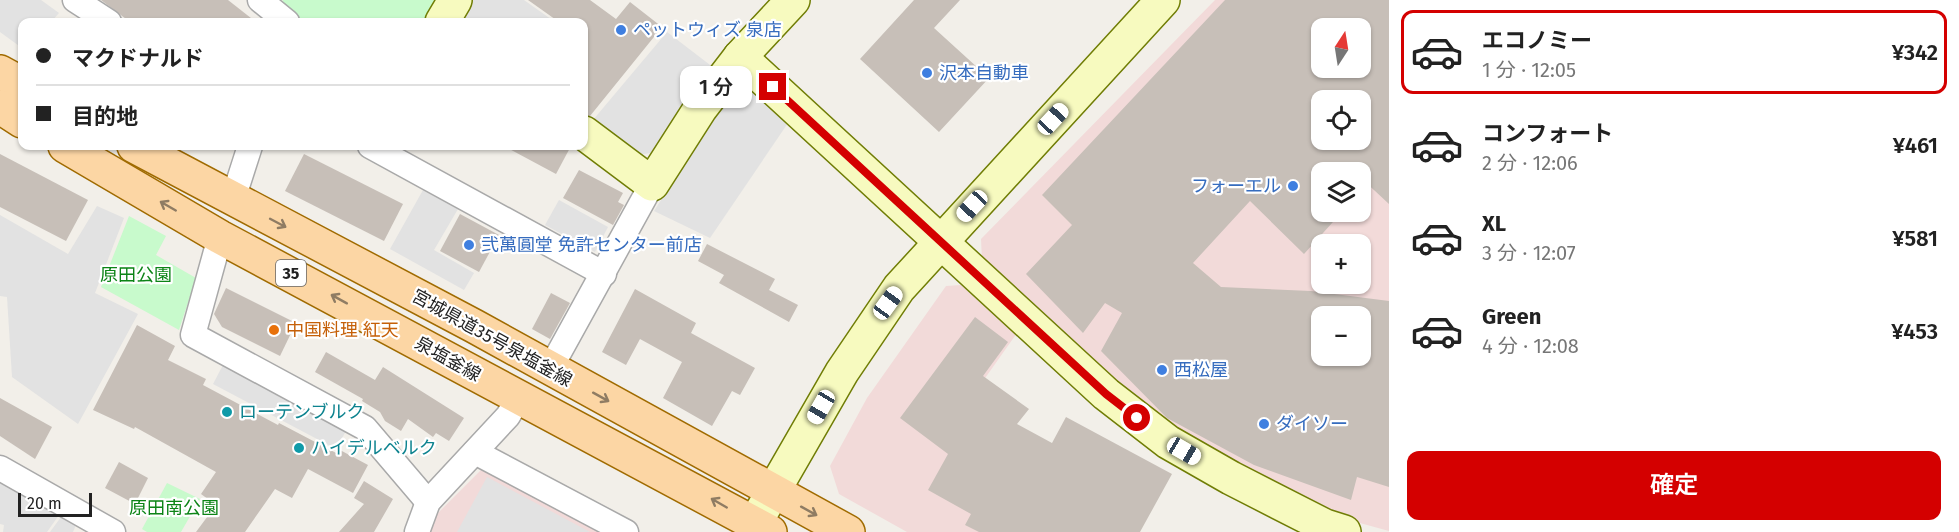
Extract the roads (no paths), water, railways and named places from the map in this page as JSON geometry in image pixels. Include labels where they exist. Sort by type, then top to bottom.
[{"type":"main road","points":[[0,72],[18,82]]},
{"type":"main road","points":[[0,107],[18,118]]},
{"type":"main road","name":"泉塩釜線","points":[[72,150],[220,237],[759,529]]},
{"type":"main road","name":"宮城県道35号泉塩釜線","points":[[141,150],[848,532]]},
{"type":"street","points":[[75,0],[103,18]]},
{"type":"street","points":[[260,0],[282,18]]},
{"type":"street","points":[[444,18],[455,0]]},
{"type":"street","points":[[550,369],[652,184],[700,109],[740,57],[793,0]]},
{"type":"street","points":[[759,529],[773,491],[867,332],[899,288],[1148,5]]},
{"type":"street","points":[[740,57],[1106,394],[1168,442],[1231,478],[1324,526],[1344,532]]},
{"type":"street","points":[[588,136],[652,184]]},
{"type":"street","points":[[233,199],[249,150]]},
{"type":"street","points":[[378,150],[604,274]]},
{"type":"street","points":[[220,237],[193,335],[365,428],[428,502]]},
{"type":"street","points":[[417,532],[428,502],[508,416],[519,398]]},
{"type":"street","points":[[475,452],[626,532]]},
{"type":"street","points":[[0,468],[113,532]]},
{"type":"place","name":"ペットウィズ 泉店","points":[[621,30]]},
{"type":"place","name":"沢本自動車","points":[[927,73]]},
{"type":"place","name":"フォーエル","points":[[1293,186]]},
{"type":"place","name":"弐萬圓堂 免許センター前店","points":[[469,245]]},
{"type":"place","name":"中国料理 紅天","points":[[274,330]]},
{"type":"place","name":"西松屋","points":[[1162,370]]},
{"type":"place","name":"ローテンブルク","points":[[227,412]]},
{"type":"place","name":"ダイソー","points":[[1264,424]]},
{"type":"place","name":"ハイデルベルク","points":[[299,448]]},
{"type":"park label","name":"原田公園","points":[[136,275]]},
{"type":"park label","name":"原田南公園","points":[[174,508]]}]
